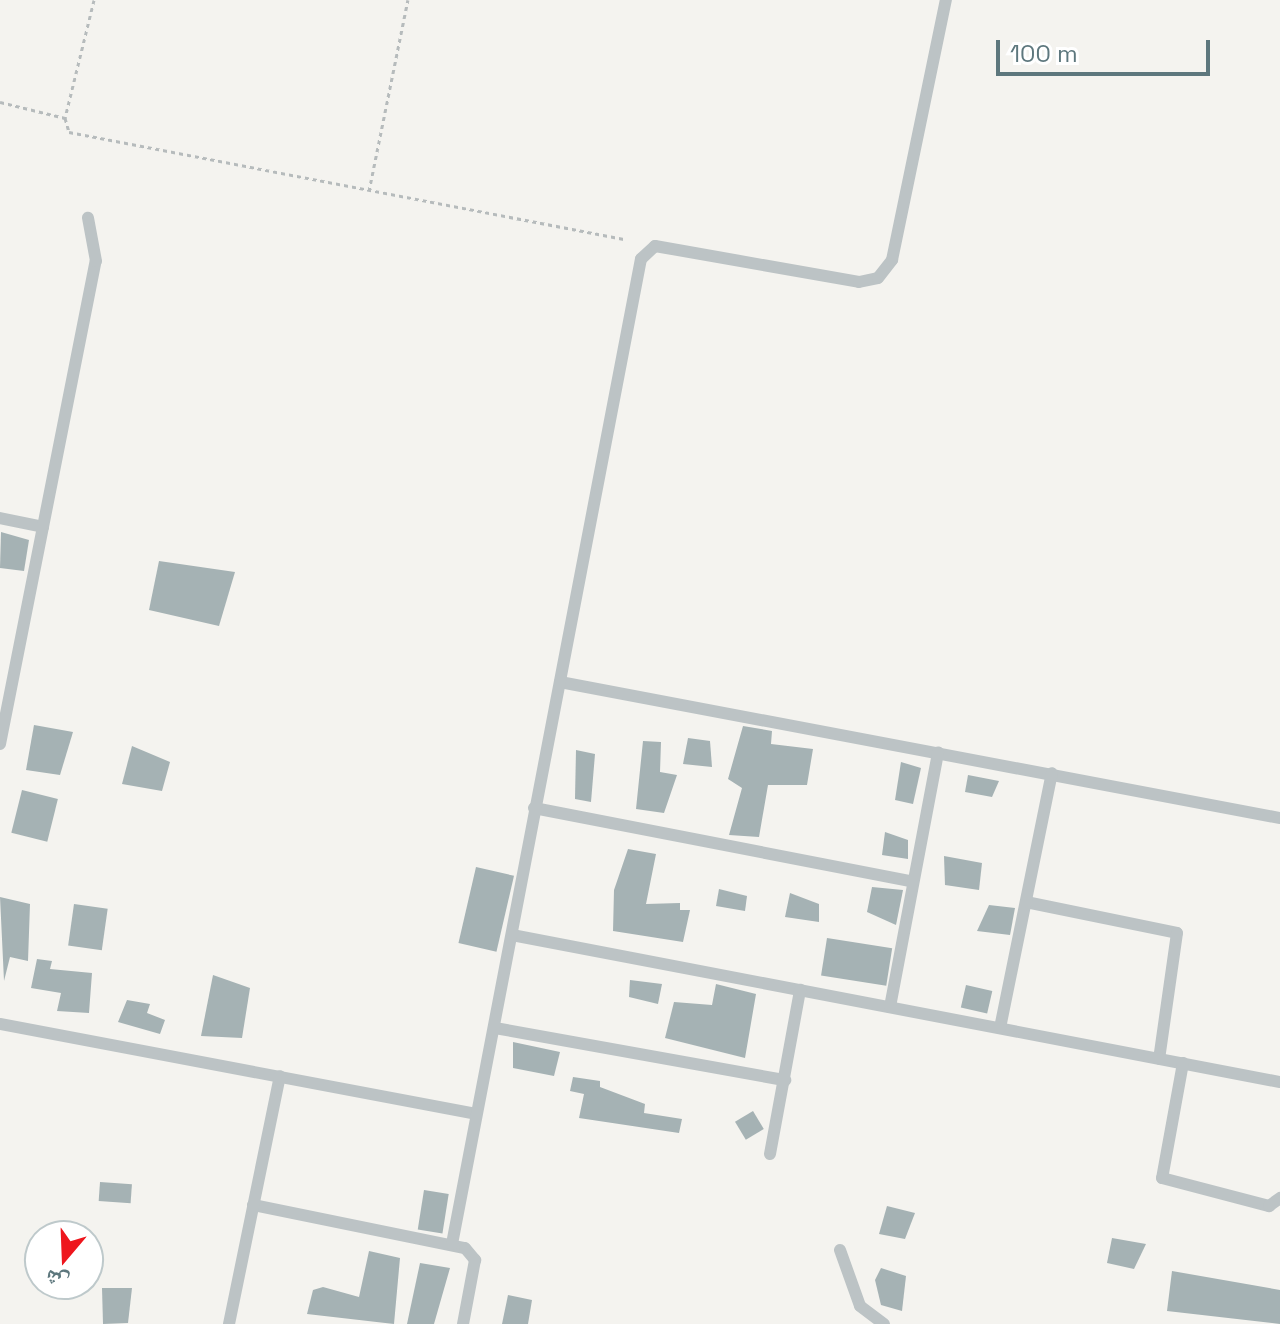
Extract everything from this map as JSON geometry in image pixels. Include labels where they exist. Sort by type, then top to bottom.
[{"type":"street","points":[[452,1244],[534,808],[645,250],[859,282],[878,278],[892,260],[946,0]]},
{"type":"street","points":[[0,743],[96,261],[88,218]]},
{"type":"street","points":[[0,518],[43,527]]},
{"type":"street","points":[[560,682],[1280,818]]},
{"type":"street","points":[[890,1007],[938,752]]},
{"type":"street","points":[[1000,1028],[1052,773]]},
{"type":"street","points":[[534,808],[913,882]]},
{"type":"street","points":[[1026,902],[1177,933],[1159,1059]]},
{"type":"street","points":[[512,935],[1280,1082]]},
{"type":"street","points":[[770,1154],[800,990]]},
{"type":"street","points":[[0,1024],[475,1114]]},
{"type":"street","points":[[495,1028],[785,1080]]},
{"type":"street","points":[[1183,1063],[1162,1178],[1269,1206],[1280,1198]]},
{"type":"street","points":[[229,1324],[280,1076]]},
{"type":"street","points":[[253,1205],[452,1244],[475,1260],[463,1324]]},
{"type":"street","points":[[840,1250],[860,1306],[884,1324]]},
{"type":"path","points":[[94,0],[64,127],[81,135],[624,239]]},
{"type":"path","points":[[369,191],[408,0]]},
{"type":"path","points":[[0,102],[65,118]]},
{"type":"building","points":[[1,532],[29,540],[24,571],[0,568]]},
{"type":"building","points":[[159,561],[235,572],[219,626],[149,610]]},
{"type":"building","points":[[34,725],[73,732],[60,775],[26,770]]},
{"type":"building","points":[[743,726],[772,731],[771,744],[813,749],[807,785],[768,785],[759,837],[729,835],[742,788],[728,779]]},
{"type":"building","points":[[688,738],[710,741],[712,767],[683,764]]},
{"type":"building","points":[[643,741],[661,742],[660,772],[677,775],[664,813],[636,809]]},
{"type":"building","points":[[132,746],[170,762],[162,791],[122,784]]},
{"type":"building","points":[[576,750],[595,754],[591,802],[575,799]]},
{"type":"building","points":[[901,762],[921,768],[913,804],[895,800]]},
{"type":"building","points":[[968,775],[999,781],[992,797],[965,792]]},
{"type":"building","points":[[22,790],[58,799],[47,842],[11,833]]},
{"type":"building","points":[[885,832],[908,840],[908,859],[882,855]]},
{"type":"building","points":[[628,849],[656,854],[646,904],[680,903],[680,910],[690,910],[683,942],[613,931],[614,890]]},
{"type":"building","points":[[944,856],[982,863],[979,890],[945,885]]},
{"type":"building","points":[[476,867],[514,876],[496,952],[458,943]]},
{"type":"building","points":[[872,887],[903,890],[896,925],[867,912]]},
{"type":"building","points":[[719,889],[747,896],[745,911],[716,906]]},
{"type":"building","points":[[790,893],[819,904],[819,922],[785,917]]},
{"type":"building","points":[[0,897],[30,904],[28,961],[10,957],[4,981]]},
{"type":"building","points":[[74,904],[108,909],[102,950],[68,946]]},
{"type":"building","points":[[989,905],[1015,908],[1010,935],[977,931]]},
{"type":"building","points":[[827,938],[892,948],[886,986],[821,976]]},
{"type":"building","points":[[37,959],[52,961],[50,969],[92,973],[89,1013],[57,1011],[61,993],[31,988]]},
{"type":"building","points":[[213,975],[250,988],[242,1038],[201,1036]]},
{"type":"building","points":[[630,980],[662,984],[658,1004],[629,997]]},
{"type":"building","points":[[716,984],[756,994],[745,1058],[665,1038],[674,1002],[712,1005]]},
{"type":"building","points":[[966,985],[992,991],[987,1013],[961,1007]]},
{"type":"building","points":[[127,1000],[150,1004],[147,1013],[165,1020],[160,1034],[118,1022]]},
{"type":"building","points":[[513,1042],[560,1052],[554,1076],[513,1068]]},
{"type":"building","points":[[573,1077],[600,1081],[600,1087],[645,1104],[644,1113],[682,1119],[679,1133],[579,1118],[584,1094],[570,1091]]},
{"type":"building","points":[[753,1111],[764,1129],[746,1140],[735,1122]]},
{"type":"building","points":[[100,1182],[132,1184],[131,1203],[99,1201]]},
{"type":"building","points":[[424,1190],[449,1194],[442,1233],[418,1230]]},
{"type":"building","points":[[887,1206],[915,1213],[905,1239],[879,1234]]},
{"type":"building","points":[[1112,1238],[1146,1244],[1134,1269],[1107,1263]]},
{"type":"building","points":[[369,1251],[400,1258],[394,1324],[307,1314],[313,1290],[323,1287],[359,1297]]},
{"type":"building","points":[[420,1263],[450,1268],[434,1324],[407,1324]]},
{"type":"building","points":[[881,1268],[906,1276],[902,1311],[881,1305],[875,1280]]},
{"type":"building","points":[[1172,1271],[1280,1290],[1280,1324],[1167,1311]]},
{"type":"building","points":[[104,1288],[132,1288],[128,1323],[103,1324]]},
{"type":"building","points":[[508,1295],[532,1300],[528,1324],[502,1324]]}]
